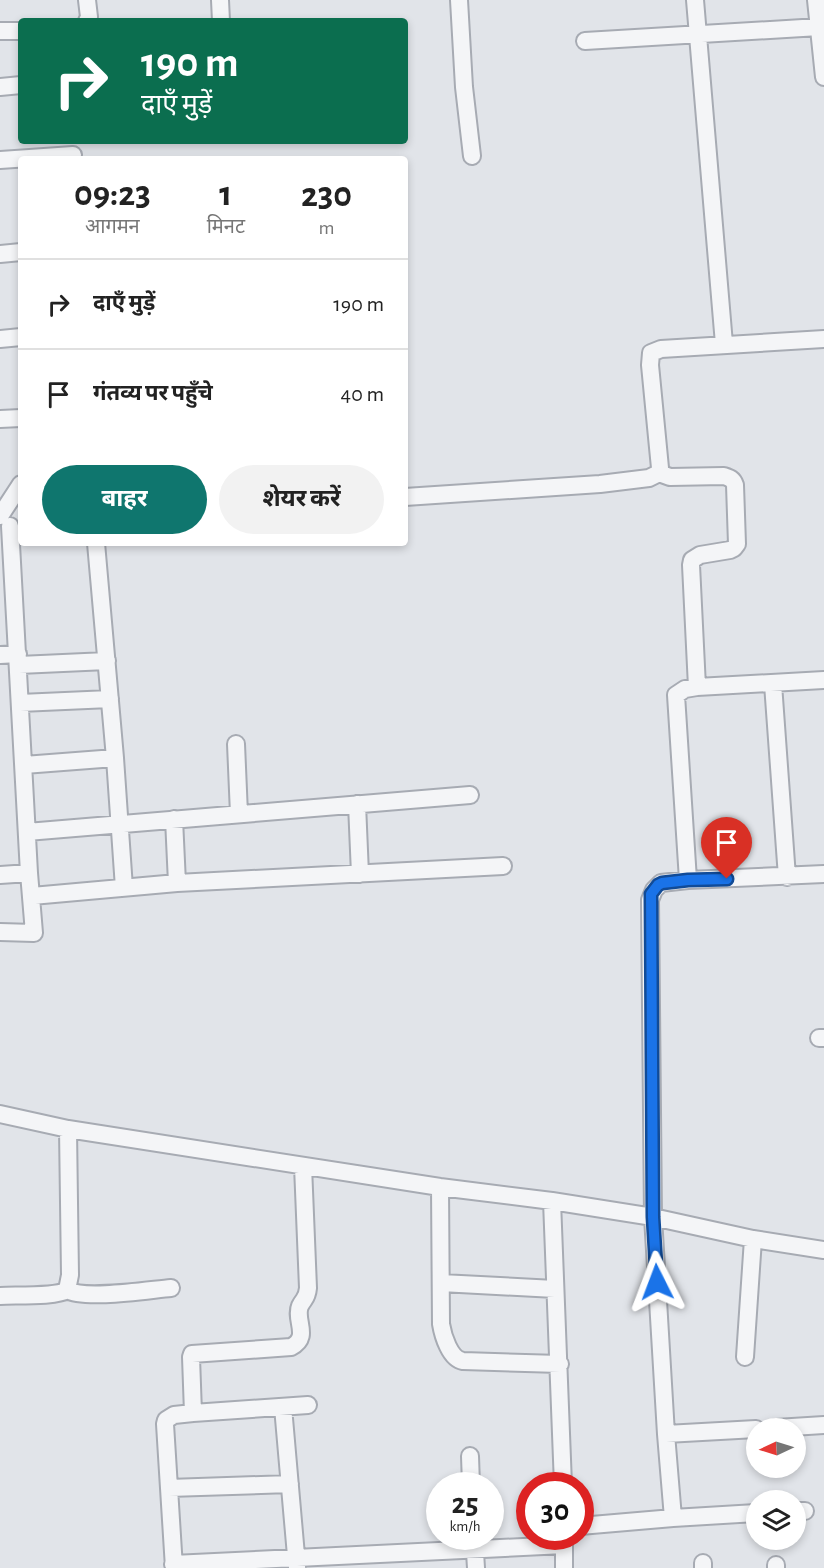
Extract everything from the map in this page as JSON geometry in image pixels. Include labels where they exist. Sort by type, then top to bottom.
[{"type":"street","points":[[87,0],[88,18]]},
{"type":"street","points":[[220,0],[221,18]]},
{"type":"street","points":[[459,0],[464,87],[472,156]]},
{"type":"street","points":[[695,0],[724,344]]},
{"type":"street","points":[[816,0],[824,77]]},
{"type":"street","points":[[585,41],[819,27]]},
{"type":"street","points":[[0,32],[18,31]]},
{"type":"street","points":[[0,87],[18,85]]},
{"type":"street","points":[[58,156],[73,155]]},
{"type":"street","points":[[0,160],[18,159]]},
{"type":"street","points":[[0,254],[18,252]]},
{"type":"street","points":[[659,473],[651,353],[662,349],[824,339]]},
{"type":"street","points":[[0,419],[18,418]]},
{"type":"street","points":[[408,497],[600,484],[649,478],[659,473],[670,477],[724,476],[730,478],[735,485],[737,544],[730,550],[700,555],[692,560],[691,565],[697,687]]},
{"type":"street","points":[[0,932],[34,933],[8,523],[18,493]]},
{"type":"street","points":[[96,546],[124,888]]},
{"type":"street","points":[[0,655],[18,660],[106,661]]},
{"type":"street","points":[[688,880],[676,695],[685,689],[697,687],[824,680]]},
{"type":"street","points":[[773,684],[787,877]]},
{"type":"street","points":[[20,703],[110,699]]},
{"type":"street","points":[[236,744],[239,814]]},
{"type":"street","points":[[24,765],[115,758]]},
{"type":"street","points":[[27,832],[470,795]]},
{"type":"street","points":[[357,804],[360,874]]},
{"type":"street","points":[[174,819],[177,883]]},
{"type":"street","points":[[32,896],[177,883],[503,866]]},
{"type":"street","points":[[0,875],[29,873]]},
{"type":"street","points":[[673,1518],[653,1217],[650,900],[654,890],[662,883],[824,874]]},
{"type":"street","points":[[0,1114],[68,1129],[440,1187],[653,1217],[753,1239],[824,1250]]},
{"type":"street","points":[[0,1296],[63,1293],[67,1290],[70,1275],[68,1129]]},
{"type":"street","points":[[193,1413],[190,1357],[192,1354],[291,1347],[301,1335],[300,1307],[308,1296],[303,1166]]},
{"type":"street","points":[[440,1187],[441,1324],[443,1335],[454,1357],[458,1360],[560,1364]]},
{"type":"street","points":[[552,1201],[563,1472]]},
{"type":"street","points":[[745,1358],[753,1239]]},
{"type":"street","points":[[441,1283],[555,1288]]},
{"type":"street","points":[[67,1290],[87,1295],[171,1288]]},
{"type":"street","points":[[308,1405],[174,1415],[166,1420],[173,1566],[297,1563],[426,1548]]},
{"type":"street","points":[[283,1407],[297,1563]]},
{"type":"street","points":[[806,1426],[824,1425]]},
{"type":"street","points":[[666,1434],[746,1430]]},
{"type":"street","points":[[470,1456],[471,1472]]},
{"type":"street","points":[[169,1488],[290,1484]]},
{"type":"street","points":[[594,1525],[746,1514]]},
{"type":"street","points":[[475,1550],[476,1568]]},
{"type":"street","points":[[564,1550],[564,1568]]},
{"type":"route","points":[[657,1282],[653,1217],[651,894],[662,883],[727,879]]}]
